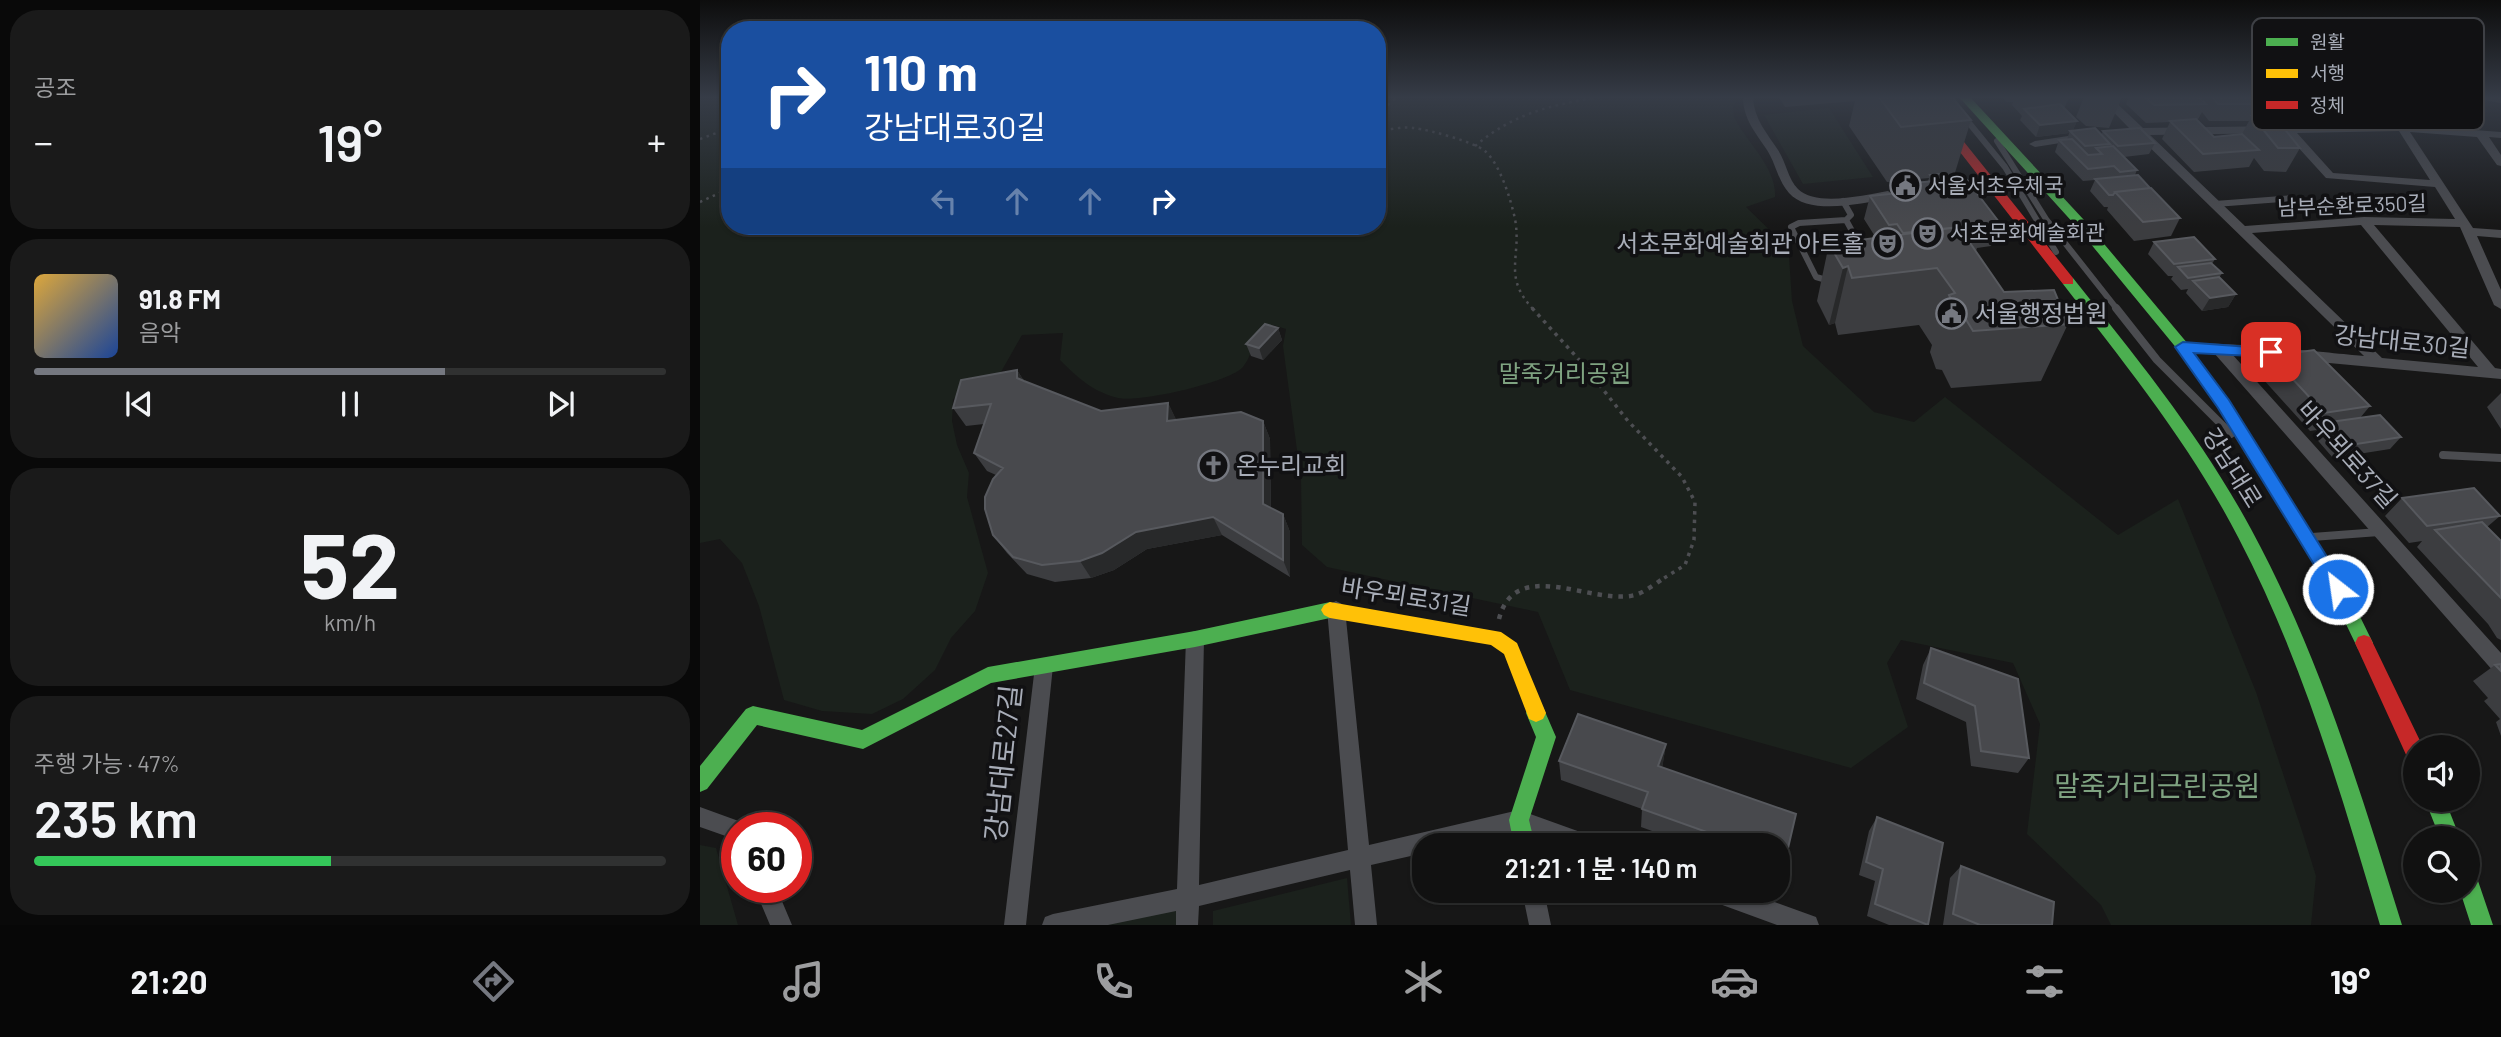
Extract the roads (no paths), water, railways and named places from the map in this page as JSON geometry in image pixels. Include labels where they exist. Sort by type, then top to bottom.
[{"type":"main road","name":"강남대로","points":[[1958,140],[2077,290],[2194,449],[2258,556],[2283,608],[2332,736],[2392,925]]},
{"type":"main road","name":"강남대로","points":[[2002,140],[2072,214],[2183,347],[2309,537],[2374,660],[2407,735]]},
{"type":"main road","name":"바우뫼로31길","points":[[1044,666],[1195,639],[1336,609],[1495,638],[1511,649],[1546,737],[1520,820],[1522,833]]},
{"type":"main road","name":"강남대로27길","points":[[700,782],[753,715],[863,740],[988,675],[1044,666]]},
{"type":"main road","points":[[2475,903],[2483,925]]},
{"type":"street","points":[[1766,140],[1794,192],[1802,199],[1816,202],[1843,201],[1906,193]]},
{"type":"street","points":[[2035,144],[2062,140]]},
{"type":"street","name":"남부순환로350길","points":[[2148,140],[2376,361]]},
{"type":"street","points":[[2298,140],[2330,176],[2438,184]]},
{"type":"street","points":[[2411,140],[2466,227],[2501,304]]},
{"type":"street","points":[[2484,140],[2501,163]]},
{"type":"street","points":[[1931,189],[1991,181]]},
{"type":"street","name":"남부순환로350길","points":[[2242,230],[2364,221],[2466,227],[2501,234]]},
{"type":"street","name":"강남대로30길","points":[[2364,221],[2496,373]]},
{"type":"street","name":"강남대로30길","points":[[2183,347],[2496,373]]},
{"type":"street","name":"바우뫼로37길","points":[[2218,348],[2501,666]]},
{"type":"street","points":[[1336,609],[1366,925]]},
{"type":"street","points":[[1187,925],[1195,639]]},
{"type":"street","name":"강남대로27길","points":[[1015,925],[1044,666]]},
{"type":"street","points":[[700,817],[721,824]]},
{"type":"street","points":[[1053,925],[1188,898],[1520,820],[1556,833]]},
{"type":"street","points":[[771,903],[780,925]]},
{"type":"street","points":[[1535,903],[1540,925]]},
{"type":"street","points":[[1747,903],[1808,925]]},
{"type":"lane","points":[[1986,140],[2077,290]]},
{"type":"lane","points":[[1997,140],[2046,219],[2157,360],[2261,463]]},
{"type":"lane","points":[[2216,205],[2293,198]]},
{"type":"lane","points":[[1836,280],[1825,281],[1816,277],[1791,227],[1799,223],[1846,220],[1851,215],[1843,201]]},
{"type":"lane","points":[[1846,220],[1867,260]]},
{"type":"lane","points":[[2443,455],[2501,458]]},
{"type":"lane","name":"바우뫼로37길","points":[[2309,537],[2383,531]]},
{"type":"place","name":"서울서초우체국","points":[[1905,186]]},
{"type":"place","name":"서초문화예술회관","points":[[1927,233]]},
{"type":"place","name":"서초문화예술회관 아트홀","points":[[1887,244]]},
{"type":"place","name":"서울행정법원","points":[[1952,314]]},
{"type":"place","name":"온누리교회","points":[[1213,466]]},
{"type":"park label","name":"말죽거리공원","points":[[1565,374]]},
{"type":"park label","name":"말죽거리근린공원","points":[[2157,786]]}]
